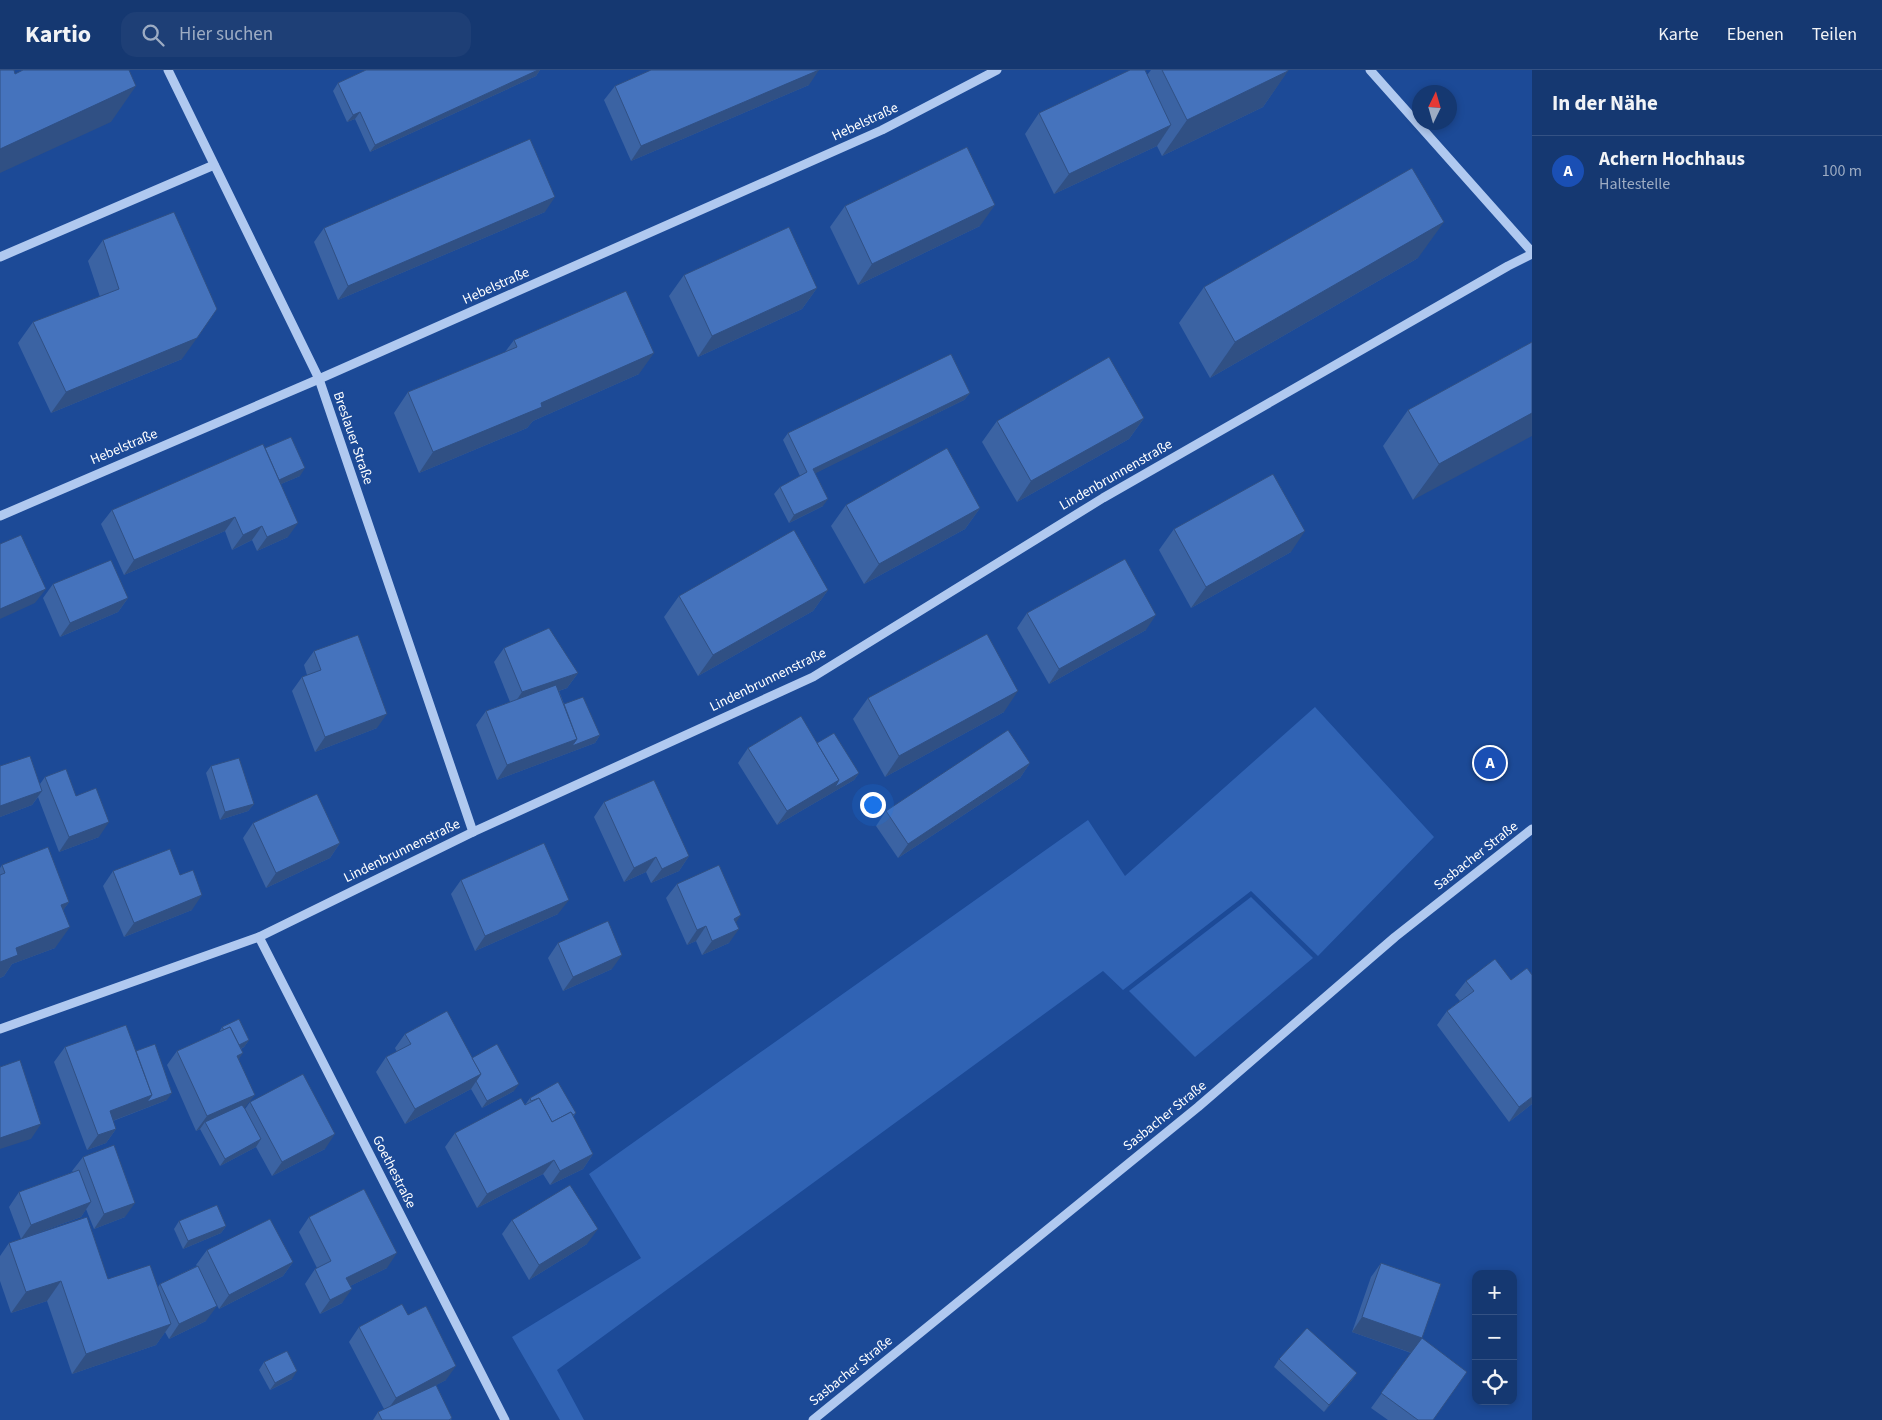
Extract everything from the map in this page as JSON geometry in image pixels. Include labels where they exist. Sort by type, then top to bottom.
[{"type":"street","name":"Breslauer Straße","points":[[168,70],[319,379],[473,832]]},
{"type":"street","name":"Hebelstraße","points":[[0,516],[319,379],[882,130],[997,70]]},
{"type":"street","points":[[1370,70],[1532,253]]},
{"type":"street","points":[[0,257],[214,165]]},
{"type":"street","name":"Lindenbrunnenstraße","points":[[0,1029],[259,937],[473,832],[813,677],[1103,498],[1532,253]]},
{"type":"street","name":"Sasbacher Straße","points":[[813,1420],[1198,1107],[1395,937],[1532,829]]},
{"type":"street","name":"Goethestraße","points":[[259,937],[505,1420]]},
{"type":"shaded area","points":[[1315,707],[1434,837],[1318,956],[1251,891],[1123,990],[1103,971],[557,1370],[584,1420],[560,1420],[512,1337],[641,1258],[589,1174],[1088,820],[1125,876]]},
{"type":"shaded area","points":[[1251,897],[1313,958],[1195,1057],[1129,991]]},
{"type":"building","points":[[0,70],[14,70],[15,74],[23,70],[129,70],[136,86],[0,149]]},
{"type":"building","points":[[366,70],[538,70],[375,145],[360,112],[353,115],[338,83]]},
{"type":"building","points":[[651,70],[819,70],[641,146],[615,86]]},
{"type":"building","points":[[1130,70],[1145,70],[1171,125],[1069,174],[1039,113]]},
{"type":"building","points":[[1162,70],[1288,70],[1288,71],[1187,120]]},
{"type":"building","points":[[530,139],[555,197],[348,286],[324,228]]},
{"type":"building","points":[[967,147],[995,205],[872,264],[845,206]]},
{"type":"building","points":[[1412,168],[1444,222],[1235,342],[1204,287]]},
{"type":"building","points":[[174,212],[217,309],[197,338],[66,392],[33,322],[119,289],[103,240]]},
{"type":"building","points":[[789,227],[817,288],[712,336],[684,275]]},
{"type":"building","points":[[626,291],[654,353],[541,403],[542,407],[433,452],[408,392],[517,347],[514,340]]},
{"type":"building","points":[[1532,342],[1532,413],[1439,464],[1408,410]]},
{"type":"building","points":[[951,354],[970,393],[813,469],[828,499],[794,515],[780,487],[807,472],[788,433]]},
{"type":"building","points":[[1109,357],[1144,418],[1031,481],[997,421]]},
{"type":"building","points":[[291,437],[305,468],[279,480],[265,448]]},
{"type":"building","points":[[263,444],[298,523],[267,537],[262,526],[243,535],[235,517],[134,560],[112,510]]},
{"type":"building","points":[[947,448],[980,508],[879,564],[846,505]]},
{"type":"building","points":[[1273,474],[1305,531],[1206,587],[1174,529]]},
{"type":"building","points":[[794,530],[828,590],[713,655],[679,596]]},
{"type":"building","points":[[21,535],[46,589],[0,609],[0,544]]},
{"type":"building","points":[[1125,559],[1156,615],[1059,669],[1027,613]]},
{"type":"building","points":[[111,560],[128,598],[70,623],[53,584]]},
{"type":"building","points":[[549,628],[578,673],[522,692],[504,648]]},
{"type":"building","points":[[987,634],[1018,691],[899,756],[868,698]]},
{"type":"building","points":[[358,635],[387,714],[325,737],[302,677],[321,670],[314,651]]},
{"type":"building","points":[[556,685],[577,739],[507,765],[486,711]]},
{"type":"building","points":[[583,697],[600,735],[572,746],[577,739],[564,704]]},
{"type":"building","points":[[801,716],[839,780],[787,811],[748,748]]},
{"type":"building","points":[[1008,730],[1030,763],[908,844],[886,811]]},
{"type":"building","points":[[834,733],[859,773],[835,787],[839,780],[817,743]]},
{"type":"building","points":[[30,756],[42,791],[0,806],[0,766]]},
{"type":"building","points":[[239,758],[254,804],[225,812],[211,766]]},
{"type":"building","points":[[66,769],[76,796],[96,788],[109,822],[69,837],[45,777]]},
{"type":"building","points":[[654,780],[689,856],[662,869],[656,857],[634,868],[604,802]]},
{"type":"building","points":[[317,794],[340,843],[276,873],[253,823]]},
{"type":"building","points":[[544,843],[569,900],[485,936],[461,880]]},
{"type":"building","points":[[48,847],[69,902],[61,905],[70,927],[16,948],[18,955],[0,962],[0,875],[5,873],[2,865]]},
{"type":"building","points":[[170,849],[180,875],[193,870],[202,895],[134,923],[113,871]]},
{"type":"building","points":[[719,865],[741,915],[734,919],[739,929],[712,941],[706,926],[697,930],[677,884]]},
{"type":"building","points":[[608,921],[622,955],[573,977],[558,943]]},
{"type":"building","points":[[1495,959],[1511,980],[1527,968],[1532,975],[1532,1097],[1519,1107],[1447,1011],[1474,991],[1466,981]]},
{"type":"building","points":[[447,1011],[481,1074],[415,1109],[386,1057],[411,1044],[405,1034]]},
{"type":"building","points":[[239,1019],[249,1040],[239,1045],[230,1027],[224,1030],[222,1027]]},
{"type":"building","points":[[126,1025],[152,1095],[110,1111],[116,1129],[98,1135],[65,1047]]},
{"type":"building","points":[[230,1027],[243,1053],[237,1056],[255,1095],[207,1116],[177,1051]]},
{"type":"building","points":[[155,1044],[172,1093],[147,1102],[152,1095],[136,1051]]},
{"type":"building","points":[[497,1044],[519,1084],[487,1101],[476,1081],[481,1074],[472,1058]]},
{"type":"building","points":[[20,1060],[41,1124],[0,1138],[0,1067]]},
{"type":"building","points":[[303,1074],[335,1134],[282,1162],[250,1102]]},
{"type":"building","points":[[558,1082],[576,1113],[573,1115],[571,1112],[552,1122],[539,1098],[531,1101],[530,1098]]},
{"type":"building","points":[[521,1098],[525,1105],[539,1098],[552,1122],[571,1112],[593,1154],[560,1171],[554,1160],[487,1194],[455,1133]]},
{"type":"building","points":[[242,1105],[261,1139],[225,1159],[205,1122]]},
{"type":"building","points":[[114,1145],[135,1203],[104,1214],[83,1157]]},
{"type":"building","points":[[79,1170],[91,1202],[31,1225],[19,1192]]},
{"type":"building","points":[[570,1185],[598,1229],[539,1265],[512,1220]]},
{"type":"building","points":[[364,1189],[397,1253],[346,1278],[352,1289],[330,1300],[315,1269],[331,1261],[309,1217]]},
{"type":"building","points":[[217,1205],[226,1226],[188,1241],[179,1221]]},
{"type":"building","points":[[87,1217],[108,1279],[150,1265],[171,1324],[86,1354],[61,1281],[26,1292],[9,1243]]},
{"type":"building","points":[[270,1219],[293,1262],[229,1295],[207,1250]]},
{"type":"building","points":[[1381,1263],[1441,1284],[1422,1338],[1362,1317]]},
{"type":"building","points":[[198,1266],[217,1306],[179,1324],[160,1284]]},
{"type":"building","points":[[402,1304],[408,1315],[426,1306],[456,1366],[396,1398],[359,1327]]},
{"type":"building","points":[[1307,1328],[1357,1373],[1329,1405],[1279,1359]]},
{"type":"building","points":[[1422,1338],[1467,1372],[1433,1420],[1418,1420],[1381,1393]]},
{"type":"building","points":[[287,1351],[297,1371],[275,1383],[264,1362]]},
{"type":"building","points":[[436,1385],[452,1418],[449,1420],[382,1420],[378,1412]]},
{"type":"place","name":"Achern Hochhaus","points":[[1490,763]]}]
